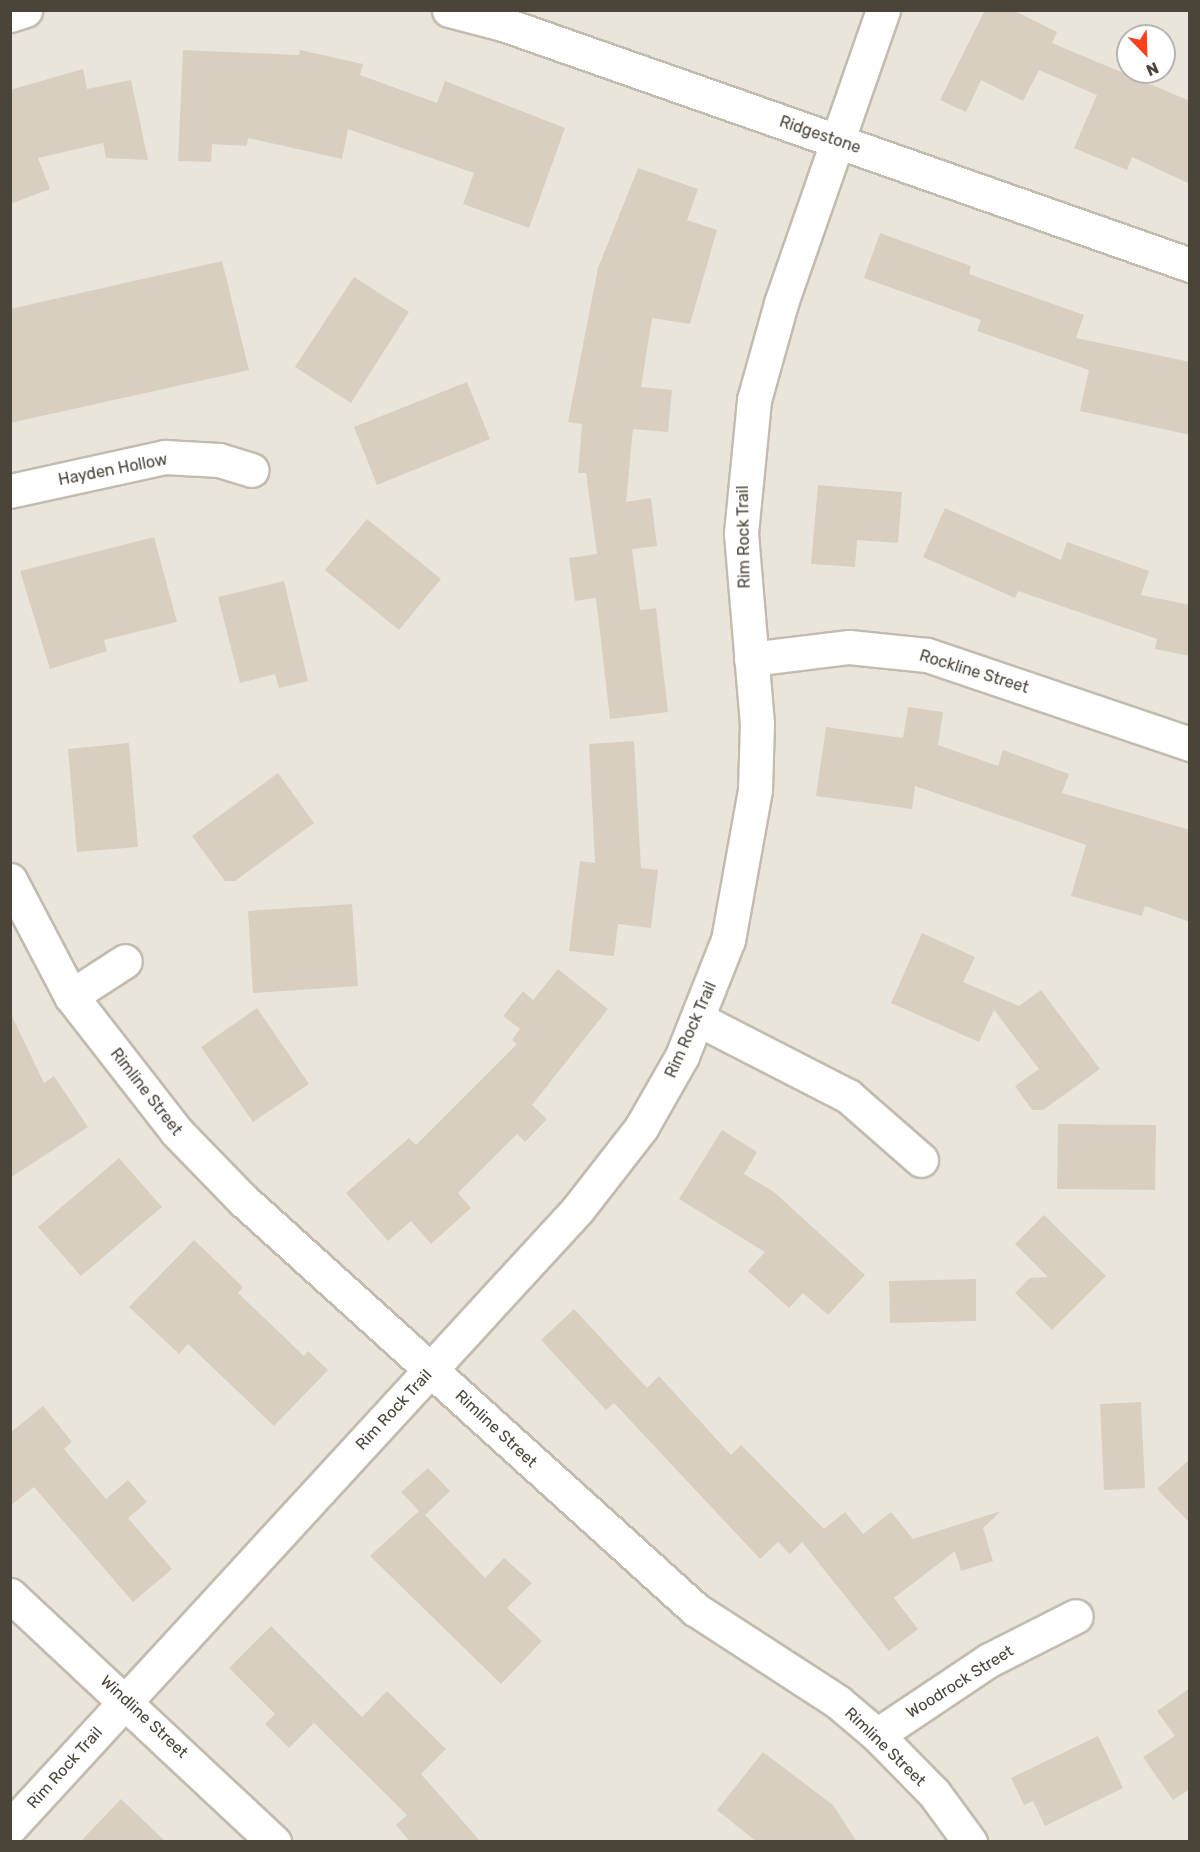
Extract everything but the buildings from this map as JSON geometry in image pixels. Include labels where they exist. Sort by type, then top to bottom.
[{"type":"street","points":[[10,15],[25,10]]},
{"type":"street","name":"Ridgestone","points":[[449,10],[506,25],[1190,265]]},
{"type":"street","name":"Rim Rock Trail","points":[[10,1827],[432,1370],[620,1157],[655,1106],[698,1019],[728,940],[751,829],[757,745],[741,543],[747,442],[774,325],[883,10]]},
{"type":"street","name":"Hayden Hollow","points":[[10,491],[165,457],[219,460],[251,470]]},
{"type":"street","name":"Rockline Street","points":[[751,658],[849,646],[927,655],[1190,744]]},
{"type":"street","name":"Rimline Street","points":[[10,880],[71,996],[177,1132],[432,1370],[695,1609],[838,1702],[877,1735],[934,1793],[970,1842]]},
{"type":"street","points":[[71,996],[125,961]]},
{"type":"street","points":[[698,1019],[840,1091],[921,1160]]},
{"type":"street","name":"Windline Street","points":[[10,1595],[126,1700],[274,1842]]},
{"type":"street","name":"Woodrock Street","points":[[877,1735],[989,1660],[1076,1616]]},
{"type":"shaded area","points":[[11,11],[1189,11],[1189,1841],[11,1841]]}]
